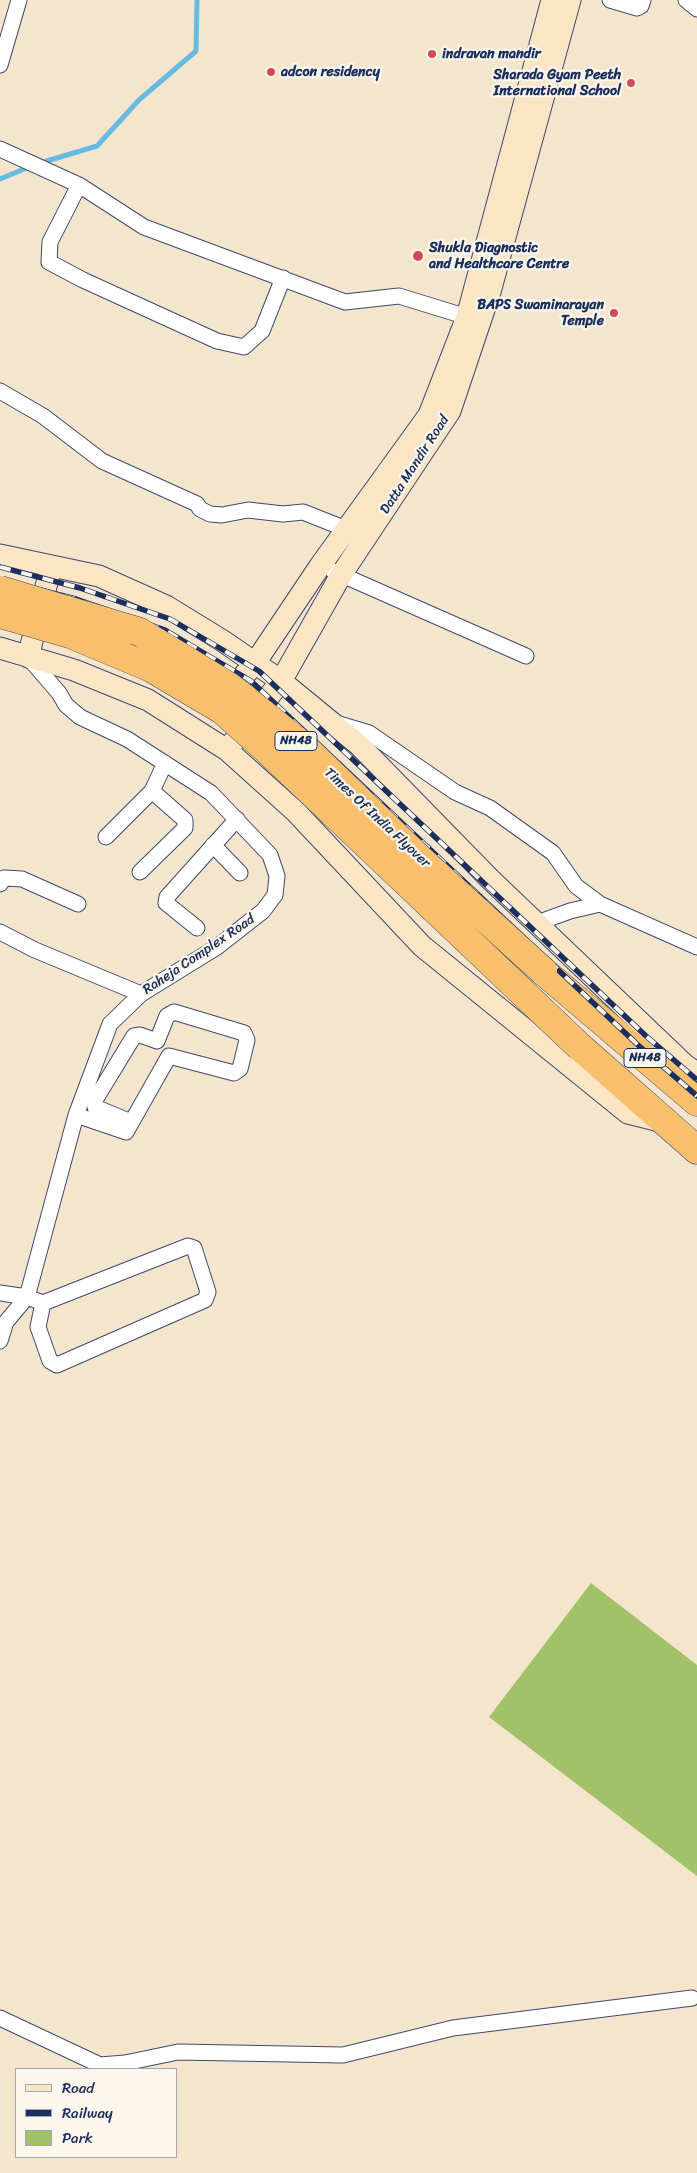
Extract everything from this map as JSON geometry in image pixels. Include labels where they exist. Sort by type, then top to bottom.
[{"type":"highway","name":"Times Of India Flyover","points":[[0,590],[140,632],[230,687],[302,746],[420,859],[601,1020],[692,1084]]},
{"type":"highway","name":"Times Of India Flyover","points":[[0,614],[70,634],[151,668],[222,710],[267,750],[580,1047],[666,1122]]},
{"type":"highway","name":"NH48","points":[[666,1122],[697,1150]]},
{"type":"street","points":[[0,65],[20,0]]},
{"type":"street","name":"Datta Mandir Road","points":[[227,750],[281,681],[341,575],[450,411],[552,0]]},
{"type":"street","name":"Datta Mandir Road","points":[[196,729],[255,663],[320,566],[429,414],[474,319],[570,0]]},
{"type":"street","points":[[610,0],[637,8],[641,6],[643,0]]},
{"type":"street","points":[[686,0],[697,9]]},
{"type":"street","points":[[1,150],[79,184],[144,227],[345,302],[399,296],[474,319]]},
{"type":"street","points":[[79,184],[50,242],[49,262],[83,280],[218,341],[244,347],[262,332],[283,278]]},
{"type":"street","points":[[0,391],[43,416],[102,461],[197,504],[200,509],[210,514],[222,515],[248,510],[283,514],[303,512],[346,529]]},
{"type":"street","points":[[0,555],[99,576],[166,606],[281,681],[359,745],[537,923],[692,1084]]},
{"type":"street","points":[[320,566],[526,656]]},
{"type":"street","points":[[28,657],[51,567]]},
{"type":"street","points":[[0,648],[74,670],[148,700],[227,750],[296,812],[422,946],[628,1113],[666,1122]]},
{"type":"street","points":[[0,662],[28,657]]},
{"type":"street","name":"Raheja Complex Road","points":[[27,1298],[76,1115],[110,1024],[141,994],[217,947],[263,911],[275,895],[277,876],[270,855],[211,793],[127,739],[80,717],[66,705],[59,693],[28,657]]},
{"type":"street","points":[[330,721],[370,733],[455,792],[490,808],[553,853],[576,886],[600,904],[697,947]]},
{"type":"street","points":[[106,837],[152,791],[164,764]]},
{"type":"street","points":[[140,872],[185,828],[185,820],[152,791]]},
{"type":"street","points":[[197,928],[166,903],[168,897],[237,819]]},
{"type":"street","points":[[213,845],[240,873]]},
{"type":"street","points":[[0,884],[4,878],[22,879],[78,904]]},
{"type":"street","points":[[537,923],[570,911],[600,904]]},
{"type":"street","points":[[0,932],[35,950],[141,994]]},
{"type":"street","points":[[131,1122],[95,1107],[96,1100],[134,1036],[140,1035],[157,1041],[169,1056],[234,1073],[240,1068],[248,1040],[244,1033],[174,1012],[167,1016],[157,1041]]},
{"type":"street","points":[[76,1115],[126,1132],[169,1056]]},
{"type":"street","points":[[0,1293],[42,1303],[188,1246],[194,1248],[208,1292],[205,1300],[57,1365],[50,1362],[38,1326],[42,1303]]},
{"type":"street","points":[[0,1341],[6,1322],[27,1298]]},
{"type":"street","points":[[0,2018],[100,2065],[125,2064],[178,2052],[343,2055],[453,2028],[692,1998]]},
{"type":"green space","points":[[591,1583],[697,1665],[697,1876],[489,1717]]},
{"type":"waterway","points":[[40,163],[97,146],[139,100],[196,51],[197,0]]},
{"type":"waterway","points":[[0,179],[29,167]]},
{"type":"railway","points":[[0,567],[80,588],[170,619],[259,671],[646,1036],[697,1080]]},
{"type":"railway","points":[[0,580],[76,599],[165,630],[251,681],[638,1045],[697,1096]]},
{"type":"place","name":"indravan mandir","points":[[432,54]]},
{"type":"place","name":"adcon residency","points":[[271,72]]},
{"type":"place","name":"Sharada Gyam Peeth International School","points":[[631,83]]},
{"type":"place","name":"Shukla Diagnostic and Healthcare Centre","points":[[418,256]]},
{"type":"place","name":"BAPS Swaminarayan Temple","points":[[614,313]]}]
